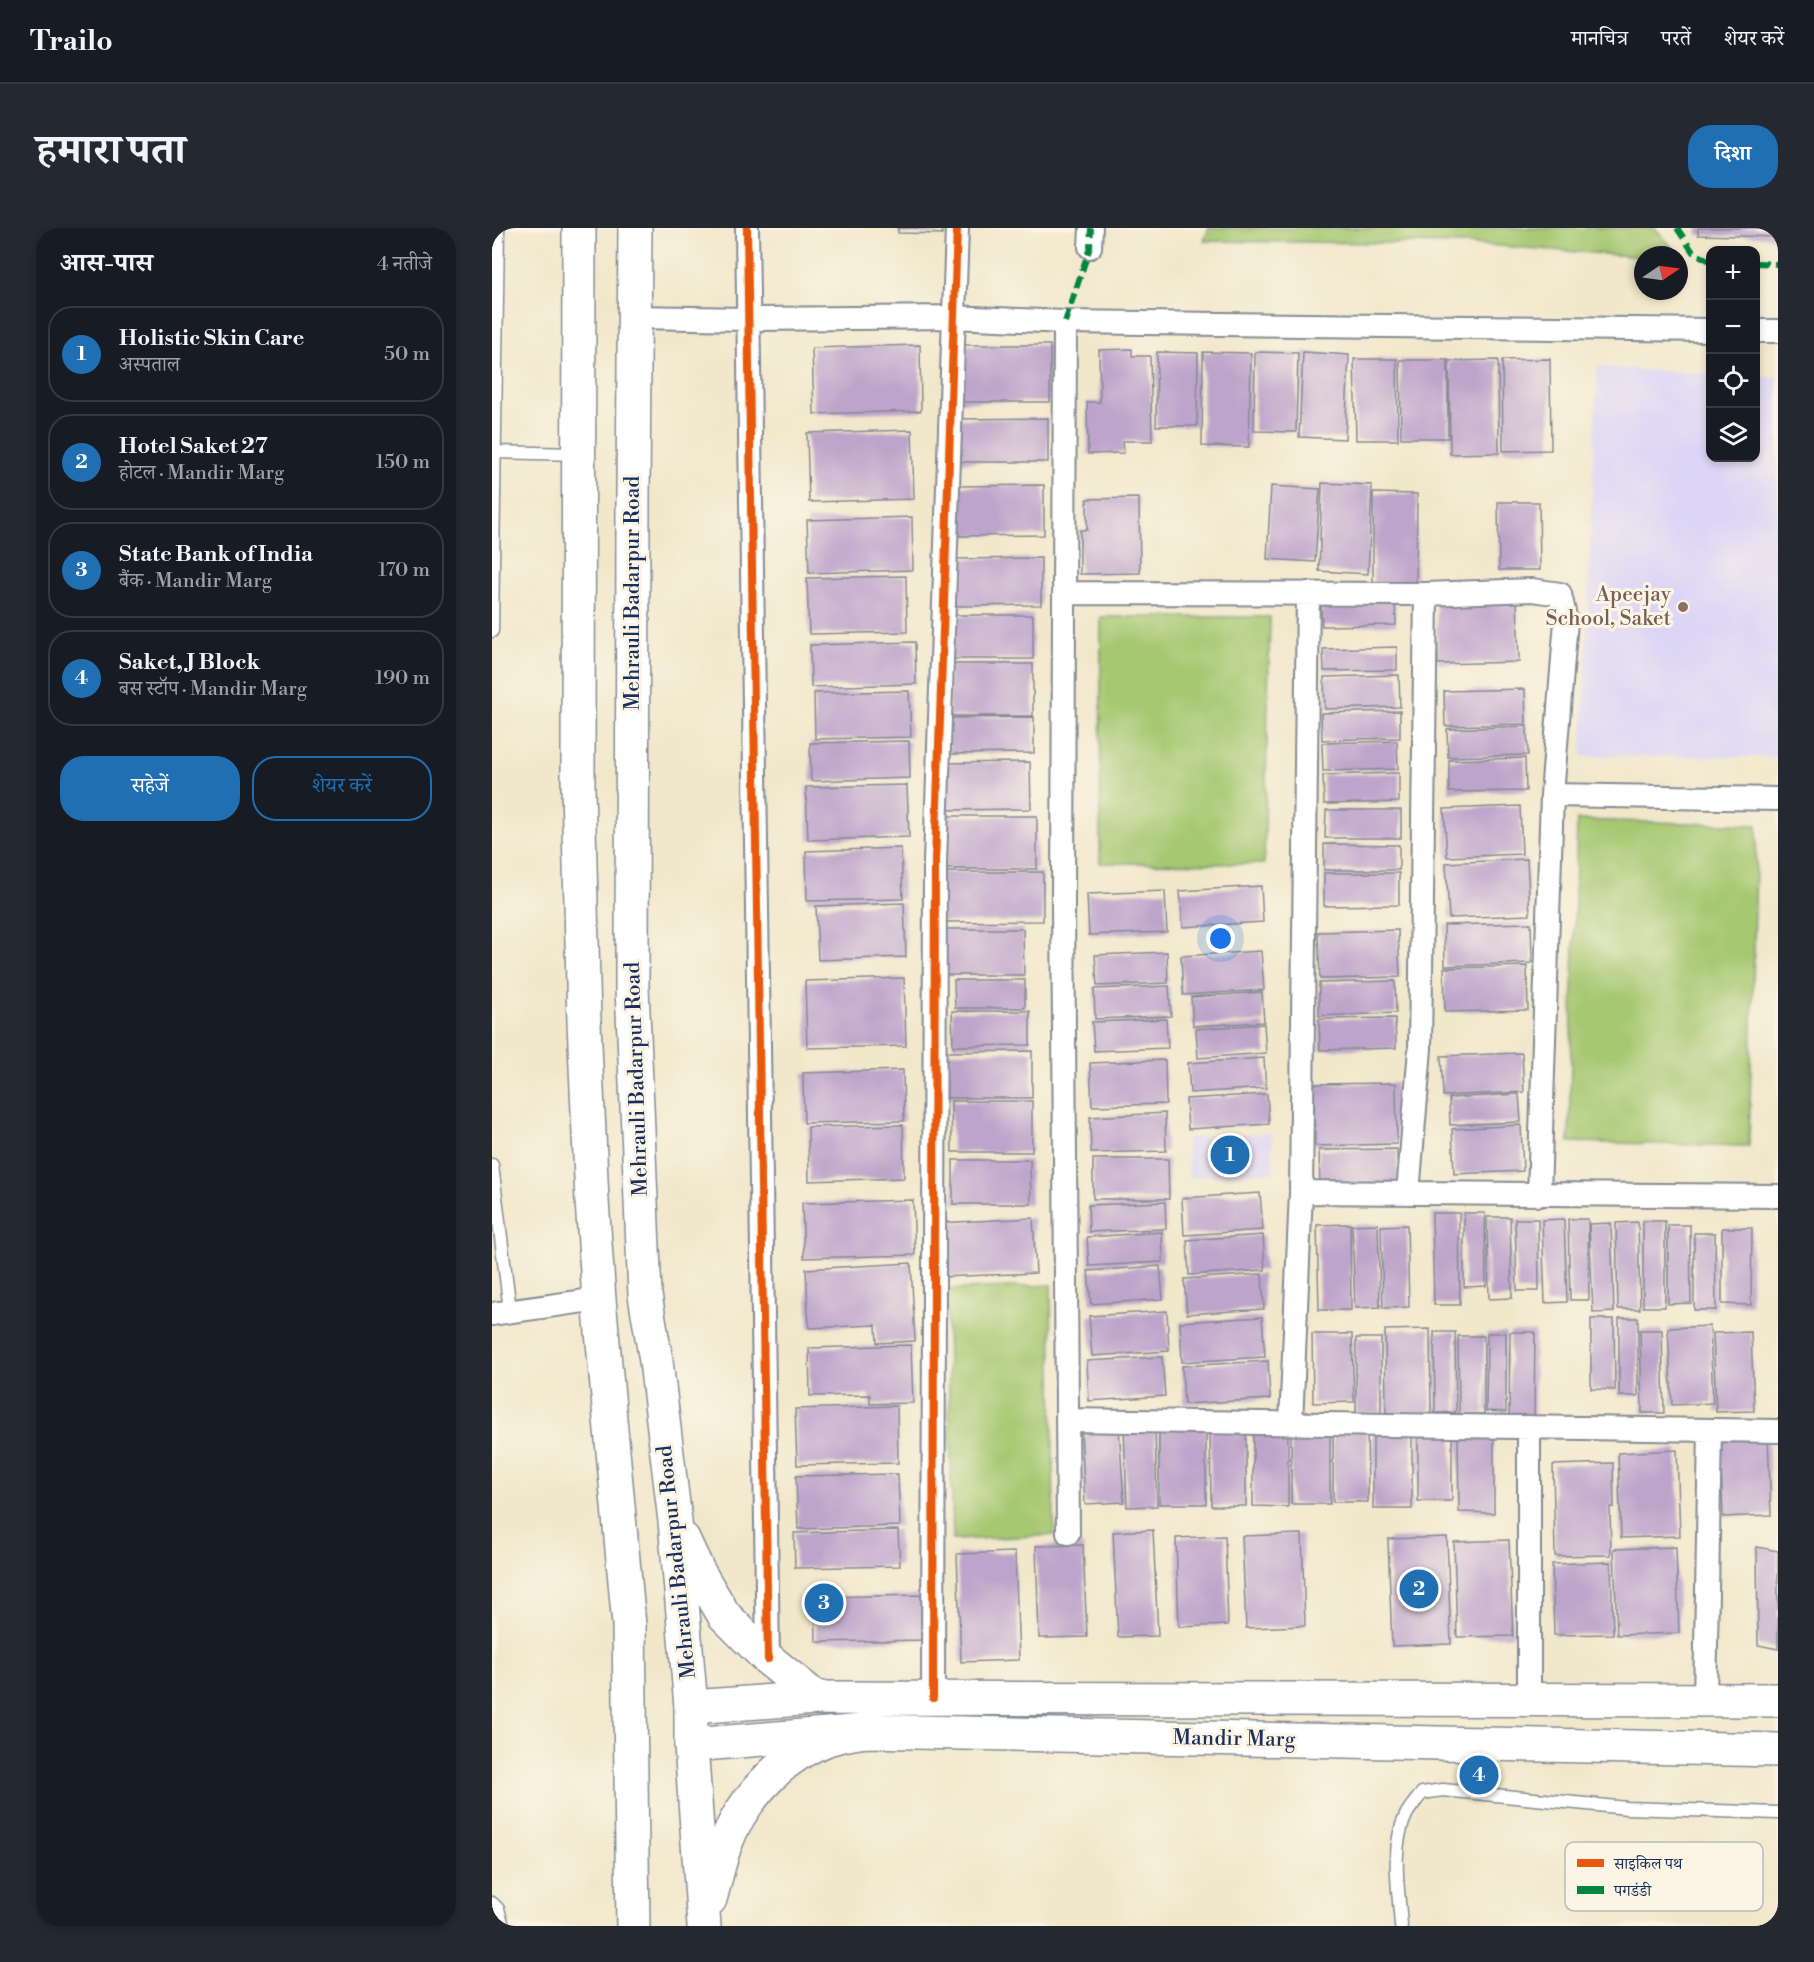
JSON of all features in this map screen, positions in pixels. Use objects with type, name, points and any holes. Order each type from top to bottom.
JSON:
[{"type":"main road","points":[[579,228],[578,787],[585,1034],[592,1201],[599,1299],[629,1625],[633,1926]]},
{"type":"main road","name":"Mehrauli Badarpur Road","points":[[635,228],[632,988],[645,1295],[656,1361],[675,1521],[691,1707],[691,1745],[704,1924]]},
{"type":"main road","points":[[675,1521],[698,1571],[724,1615],[768,1659],[816,1698]]},
{"type":"main road","name":"Mandir Marg","points":[[691,1707],[816,1698],[1778,1700]]},
{"type":"main road","points":[[704,1924],[725,1844],[754,1795],[780,1768],[810,1747],[827,1739],[864,1731]]},
{"type":"main road","name":"Mandir Marg","points":[[691,1745],[864,1731],[1778,1750]]},
{"type":"street","points":[[747,228],[768,1659]]},
{"type":"street","points":[[933,1698],[935,862],[957,228]]},
{"type":"street","points":[[634,317],[747,319],[954,317],[1065,322],[1706,330]]},
{"type":"street","points":[[1065,322],[1063,905],[1068,1533]]},
{"type":"street","points":[[1760,331],[1778,331]]},
{"type":"street","points":[[1064,593],[1426,594],[1532,590],[1560,594],[1566,621],[1552,795],[1539,1195]]},
{"type":"street","points":[[1291,1423],[1300,1192],[1308,593]]},
{"type":"street","points":[[1408,1193],[1420,1049],[1426,594]]},
{"type":"street","points":[[1552,795],[1778,799]]},
{"type":"street","points":[[1300,1192],[1778,1196]]},
{"type":"street","points":[[501,1312],[599,1299]]},
{"type":"street","points":[[1068,1420],[1778,1431]]},
{"type":"street","points":[[1529,1427],[1529,1700]]},
{"type":"street","points":[[1705,1700],[1710,1430]]},
{"type":"lane","points":[[492,632],[498,228]]},
{"type":"lane","points":[[495,452],[579,454]]},
{"type":"lane","points":[[492,1165],[501,1312]]},
{"type":"lane","points":[[1401,1926],[1397,1852],[1406,1814],[1422,1793],[1443,1790],[1627,1808],[1778,1813]]},
{"type":"lane","points":[[492,1903],[498,1909],[503,1926]]},
{"type":"shaded area","name":"Apeejay School, Saket","points":[[1597,367],[1706,374],[1706,462],[1760,462],[1760,376],[1778,378],[1778,757],[1582,756]]},
{"type":"shaded area","points":[[1271,1133],[1274,1172],[1189,1177],[1186,1138]]},
{"type":"green space","points":[[1209,228],[1655,228],[1671,246],[1634,246],[1634,256],[1475,244],[1204,241]]},
{"type":"green space","points":[[1101,617],[1270,617],[1264,864],[1100,863]]},
{"type":"green space","points":[[1577,820],[1757,825],[1749,1146],[1569,1142]]},
{"type":"green space","points":[[1051,1285],[1054,1535],[953,1540],[946,1290]]},
{"type":"building","points":[[898,228],[942,228],[942,234],[898,233]]},
{"type":"building","points":[[1698,228],[1778,228],[1778,237],[1698,235]]},
{"type":"building","points":[[920,345],[921,411],[814,414],[812,348]]},
{"type":"building","points":[[958,345],[1050,345],[1050,402],[958,402]]},
{"type":"building","points":[[1132,349],[1132,356],[1150,356],[1152,441],[1123,441],[1124,453],[1088,454],[1087,402],[1100,402],[1099,350]]},
{"type":"building","points":[[1157,352],[1198,353],[1197,426],[1156,426]]},
{"type":"building","points":[[1203,352],[1251,353],[1249,447],[1202,446]]},
{"type":"building","points":[[1255,352],[1298,353],[1296,432],[1254,431]]},
{"type":"building","points":[[1303,352],[1349,355],[1345,439],[1299,437]]},
{"type":"building","points":[[1354,359],[1397,359],[1398,440],[1356,440]]},
{"type":"building","points":[[1550,359],[1551,450],[1503,451],[1502,360]]},
{"type":"building","points":[[1400,360],[1448,360],[1448,438],[1401,438]]},
{"type":"building","points":[[1498,360],[1499,453],[1450,454],[1449,361]]},
{"type":"building","points":[[1048,418],[1048,462],[957,462],[957,419]]},
{"type":"building","points":[[912,430],[914,499],[809,502],[807,433]]},
{"type":"building","points":[[1322,483],[1372,485],[1368,574],[1319,571]]},
{"type":"building","points":[[1044,485],[1044,535],[953,536],[953,486]]},
{"type":"building","points":[[1271,486],[1320,489],[1315,562],[1267,559]]},
{"type":"building","points":[[1373,493],[1417,494],[1416,584],[1373,584]]},
{"type":"building","points":[[1139,498],[1140,573],[1080,574],[1080,530],[1087,530],[1087,499]]},
{"type":"building","points":[[1498,502],[1539,502],[1540,570],[1499,570]]},
{"type":"building","points":[[912,517],[913,570],[809,573],[807,520]]},
{"type":"building","points":[[1041,558],[1041,605],[954,606],[954,559]]},
{"type":"building","points":[[906,576],[907,632],[809,634],[807,578]]},
{"type":"building","points":[[1395,597],[1396,625],[1322,626],[1321,599]]},
{"type":"building","points":[[1517,599],[1519,662],[1438,664],[1436,602]]},
{"type":"building","points":[[946,615],[1033,615],[1033,659],[946,659]]},
{"type":"building","points":[[915,642],[916,684],[811,687],[810,645]]},
{"type":"building","points":[[1397,647],[1397,670],[1324,671],[1323,649]]},
{"type":"building","points":[[949,664],[1033,664],[1033,716],[949,716]]},
{"type":"building","points":[[1399,675],[1400,707],[1325,709],[1324,677]]},
{"type":"building","points":[[1525,689],[1526,724],[1445,726],[1444,691]]},
{"type":"building","points":[[909,691],[911,737],[815,739],[814,693]]},
{"type":"building","points":[[1400,711],[1400,738],[1322,740],[1321,713]]},
{"type":"building","points":[[1034,717],[1034,753],[949,754],[949,718]]},
{"type":"building","points":[[1527,726],[1528,755],[1448,757],[1447,729]]},
{"type":"building","points":[[909,741],[910,778],[811,781],[810,743]]},
{"type":"building","points":[[1397,741],[1398,769],[1323,771],[1322,743]]},
{"type":"building","points":[[1525,758],[1526,791],[1449,792],[1449,760]]},
{"type":"building","points":[[1030,762],[1031,809],[943,810],[943,763]]},
{"type":"building","points":[[1399,773],[1399,802],[1324,804],[1323,775]]},
{"type":"building","points":[[907,785],[909,837],[808,840],[806,787]]},
{"type":"building","points":[[1520,806],[1522,854],[1447,857],[1444,809]]},
{"type":"building","points":[[1326,810],[1401,810],[1401,838],[1325,838]]},
{"type":"building","points":[[943,816],[1037,816],[1037,869],[944,869]]},
{"type":"building","points":[[1324,844],[1399,845],[1399,870],[1324,870]]},
{"type":"building","points":[[901,848],[903,899],[807,901],[806,851]]},
{"type":"building","points":[[1527,859],[1530,915],[1449,918],[1446,863]]},
{"type":"building","points":[[940,872],[1043,872],[1043,921],[941,922]]},
{"type":"building","points":[[1324,873],[1399,873],[1399,905],[1324,906]]},
{"type":"building","points":[[1261,886],[1263,922],[1183,927],[1180,891]]},
{"type":"building","points":[[1165,891],[1167,932],[1089,935],[1087,894]]},
{"type":"building","points":[[904,903],[906,957],[818,960],[816,906]]},
{"type":"building","points":[[1531,923],[1532,963],[1445,966],[1444,925]]},
{"type":"building","points":[[942,929],[1023,929],[1024,975],[943,975]]},
{"type":"building","points":[[1398,930],[1400,977],[1320,979],[1318,932]]},
{"type":"building","points":[[1261,951],[1264,990],[1183,995],[1181,956]]},
{"type":"building","points":[[1167,952],[1168,983],[1097,986],[1095,955]]},
{"type":"building","points":[[1527,966],[1528,1010],[1445,1012],[1444,968]]},
{"type":"building","points":[[904,978],[906,1046],[807,1048],[805,981]]},
{"type":"building","points":[[954,980],[1025,980],[1025,1008],[955,1008]]},
{"type":"building","points":[[1395,981],[1396,1013],[1319,1016],[1319,983]]},
{"type":"building","points":[[1169,986],[1171,1016],[1095,1019],[1094,989]]},
{"type":"building","points":[[1262,992],[1264,1022],[1193,1026],[1191,997]]},
{"type":"building","points":[[952,1011],[1030,1011],[1030,1045],[953,1046]]},
{"type":"building","points":[[1395,1018],[1396,1048],[1320,1050],[1319,1019]]},
{"type":"building","points":[[1166,1019],[1168,1048],[1094,1051],[1092,1022]]},
{"type":"building","points":[[1264,1024],[1266,1053],[1198,1058],[1196,1029]]},
{"type":"building","points":[[1032,1051],[1032,1098],[947,1098],[946,1052]]},
{"type":"building","points":[[1522,1053],[1524,1092],[1443,1096],[1441,1056]]},
{"type":"building","points":[[1264,1058],[1266,1088],[1190,1093],[1188,1063]]},
{"type":"building","points":[[1165,1060],[1166,1104],[1092,1106],[1090,1063]]},
{"type":"building","points":[[903,1070],[904,1121],[804,1123],[803,1073]]},
{"type":"building","points":[[1396,1083],[1397,1144],[1315,1146],[1314,1084]]},
{"type":"building","points":[[1267,1094],[1269,1124],[1188,1129],[1186,1099]]},
{"type":"building","points":[[1519,1094],[1521,1122],[1450,1125],[1449,1098]]},
{"type":"building","points":[[951,1101],[1032,1101],[1032,1152],[952,1152]]},
{"type":"building","points":[[1165,1113],[1166,1151],[1091,1153],[1090,1117]]},
{"type":"building","points":[[903,1125],[904,1178],[809,1181],[808,1127]]},
{"type":"building","points":[[1521,1125],[1523,1171],[1454,1174],[1452,1129]]},
{"type":"building","points":[[1397,1149],[1398,1189],[1320,1191],[1319,1150]]},
{"type":"building","points":[[1093,1159],[1168,1159],[1169,1199],[1093,1199]]},
{"type":"building","points":[[953,1160],[1030,1160],[1031,1204],[953,1204]]},
{"type":"building","points":[[1260,1193],[1263,1230],[1184,1235],[1182,1198]]},
{"type":"building","points":[[913,1200],[915,1255],[804,1258],[802,1203]]},
{"type":"building","points":[[1165,1202],[1166,1229],[1089,1232],[1088,1205]]},
{"type":"building","points":[[1432,1213],[1459,1213],[1460,1305],[1434,1305]]},
{"type":"building","points":[[1464,1213],[1485,1213],[1486,1286],[1464,1287]]},
{"type":"building","points":[[1487,1217],[1510,1217],[1512,1298],[1489,1299]]},
{"type":"building","points":[[1033,1218],[1036,1273],[941,1277],[938,1223]]},
{"type":"building","points":[[1515,1219],[1538,1219],[1539,1291],[1517,1291]]},
{"type":"building","points":[[1564,1219],[1567,1302],[1545,1303],[1542,1220]]},
{"type":"building","points":[[1568,1219],[1588,1219],[1589,1300],[1570,1300]]},
{"type":"building","points":[[1643,1221],[1665,1221],[1665,1307],[1643,1307]]},
{"type":"building","points":[[1638,1222],[1640,1309],[1618,1309],[1616,1223]]},
{"type":"building","points":[[1611,1223],[1614,1312],[1593,1313],[1589,1224]]},
{"type":"building","points":[[1350,1224],[1351,1310],[1319,1310],[1317,1225]]},
{"type":"building","points":[[1378,1224],[1380,1307],[1355,1308],[1352,1225]]},
{"type":"building","points":[[1407,1225],[1409,1307],[1383,1308],[1381,1226]]},
{"type":"building","points":[[1668,1225],[1690,1225],[1691,1303],[1668,1304]]},
{"type":"building","points":[[1722,1228],[1752,1228],[1751,1305],[1722,1304]]},
{"type":"building","points":[[1162,1232],[1163,1262],[1089,1266],[1087,1237]]},
{"type":"building","points":[[1694,1233],[1715,1233],[1716,1310],[1694,1310]]},
{"type":"building","points":[[1263,1235],[1265,1270],[1189,1275],[1187,1240]]},
{"type":"building","points":[[911,1263],[915,1341],[877,1343],[876,1325],[809,1328],[806,1269]]},
{"type":"building","points":[[1160,1266],[1163,1299],[1091,1304],[1088,1271]]},
{"type":"building","points":[[1262,1274],[1264,1309],[1187,1314],[1184,1279]]},
{"type":"building","points":[[1167,1311],[1169,1351],[1092,1356],[1089,1316]]},
{"type":"building","points":[[1262,1317],[1265,1357],[1182,1362],[1180,1322]]},
{"type":"building","points":[[1619,1318],[1638,1318],[1638,1396],[1619,1396]]},
{"type":"building","points":[[1591,1319],[1614,1319],[1615,1390],[1591,1389]]},
{"type":"building","points":[[1710,1326],[1713,1403],[1672,1405],[1668,1328]]},
{"type":"building","points":[[1430,1329],[1431,1414],[1386,1414],[1385,1330]]},
{"type":"building","points":[[1640,1330],[1662,1330],[1664,1413],[1642,1413]]},
{"type":"building","points":[[1434,1332],[1455,1332],[1456,1412],[1435,1413]]},
{"type":"building","points":[[1510,1332],[1535,1332],[1534,1419],[1509,1418]]},
{"type":"building","points":[[1751,1332],[1754,1411],[1716,1412],[1713,1333]]},
{"type":"building","points":[[1487,1333],[1506,1333],[1506,1412],[1486,1411]]},
{"type":"building","points":[[1312,1334],[1352,1334],[1354,1402],[1313,1403]]},
{"type":"building","points":[[1458,1336],[1484,1336],[1484,1414],[1459,1414]]},
{"type":"building","points":[[1356,1338],[1381,1338],[1381,1413],[1356,1414]]},
{"type":"building","points":[[911,1345],[913,1403],[870,1404],[870,1395],[810,1396],[809,1348]]},
{"type":"building","points":[[1162,1357],[1165,1396],[1089,1401],[1087,1361]]},
{"type":"building","points":[[1268,1361],[1270,1399],[1184,1404],[1182,1366]]},
{"type":"building","points":[[897,1406],[898,1463],[797,1465],[795,1409]]},
{"type":"building","points":[[1210,1425],[1246,1425],[1246,1506],[1211,1506]]},
{"type":"building","points":[[1159,1426],[1206,1426],[1206,1504],[1159,1504]]},
{"type":"building","points":[[1253,1427],[1288,1427],[1288,1507],[1253,1506]]},
{"type":"building","points":[[1119,1428],[1124,1502],[1085,1504],[1081,1431]]},
{"type":"building","points":[[1155,1428],[1157,1506],[1127,1507],[1124,1429]]},
{"type":"building","points":[[1333,1428],[1367,1428],[1368,1502],[1333,1502]]},
{"type":"building","points":[[1291,1429],[1330,1429],[1330,1504],[1291,1504]]},
{"type":"building","points":[[1373,1429],[1412,1429],[1412,1509],[1373,1509]]},
{"type":"building","points":[[1418,1432],[1452,1432],[1452,1501],[1418,1501]]},
{"type":"building","points":[[1458,1434],[1494,1434],[1494,1513],[1459,1512]]},
{"type":"building","points":[[1768,1435],[1771,1515],[1723,1517],[1720,1437]]},
{"type":"building","points":[[1677,1450],[1680,1536],[1621,1538],[1618,1453]]},
{"type":"building","points":[[1613,1463],[1614,1507],[1610,1507],[1611,1555],[1555,1556],[1553,1465]]},
{"type":"building","points":[[898,1474],[900,1526],[798,1529],[796,1476]]},
{"type":"building","points":[[898,1530],[900,1566],[795,1568],[794,1533]]},
{"type":"building","points":[[1153,1530],[1158,1636],[1118,1637],[1113,1532]]},
{"type":"building","points":[[1302,1534],[1305,1626],[1246,1628],[1242,1536]]},
{"type":"building","points":[[1225,1536],[1228,1625],[1179,1627],[1176,1538]]},
{"type":"building","points":[[1447,1537],[1451,1644],[1392,1646],[1388,1539]]},
{"type":"building","points":[[1509,1540],[1513,1636],[1457,1637],[1454,1542]]},
{"type":"building","points":[[1083,1545],[1087,1637],[1039,1638],[1036,1546]]},
{"type":"building","points":[[1676,1547],[1679,1633],[1617,1635],[1614,1549]]},
{"type":"building","points":[[1757,1547],[1778,1551],[1778,1649],[1758,1645]]},
{"type":"building","points":[[1015,1552],[1019,1660],[961,1662],[957,1554]]},
{"type":"building","points":[[1611,1562],[1613,1634],[1554,1635],[1552,1564]]},
{"type":"building","points":[[926,1595],[926,1640],[816,1642],[815,1597]]},
{"type":"marked path","points":[[1065,322],[1090,247],[1091,228]]},
{"type":"marked path","points":[[1677,228],[1693,252],[1706,259]]},
{"type":"marked path","points":[[1760,263],[1778,264]]},
{"type":"cycle path","points":[[747,228],[768,1659]]},
{"type":"cycle path","points":[[933,1698],[935,862],[957,228]]},
{"type":"place","name":"Apeejay School, Saket","points":[[1683,607]]},
{"type":"place","name":"Holistic Skin Care","points":[[1230,1155]]},
{"type":"place","name":"Hotel Saket 27","points":[[1419,1589]]},
{"type":"place","name":"State Bank of India","points":[[824,1603]]},
{"type":"place","name":"Saket, J Block","points":[[1479,1775]]}]
